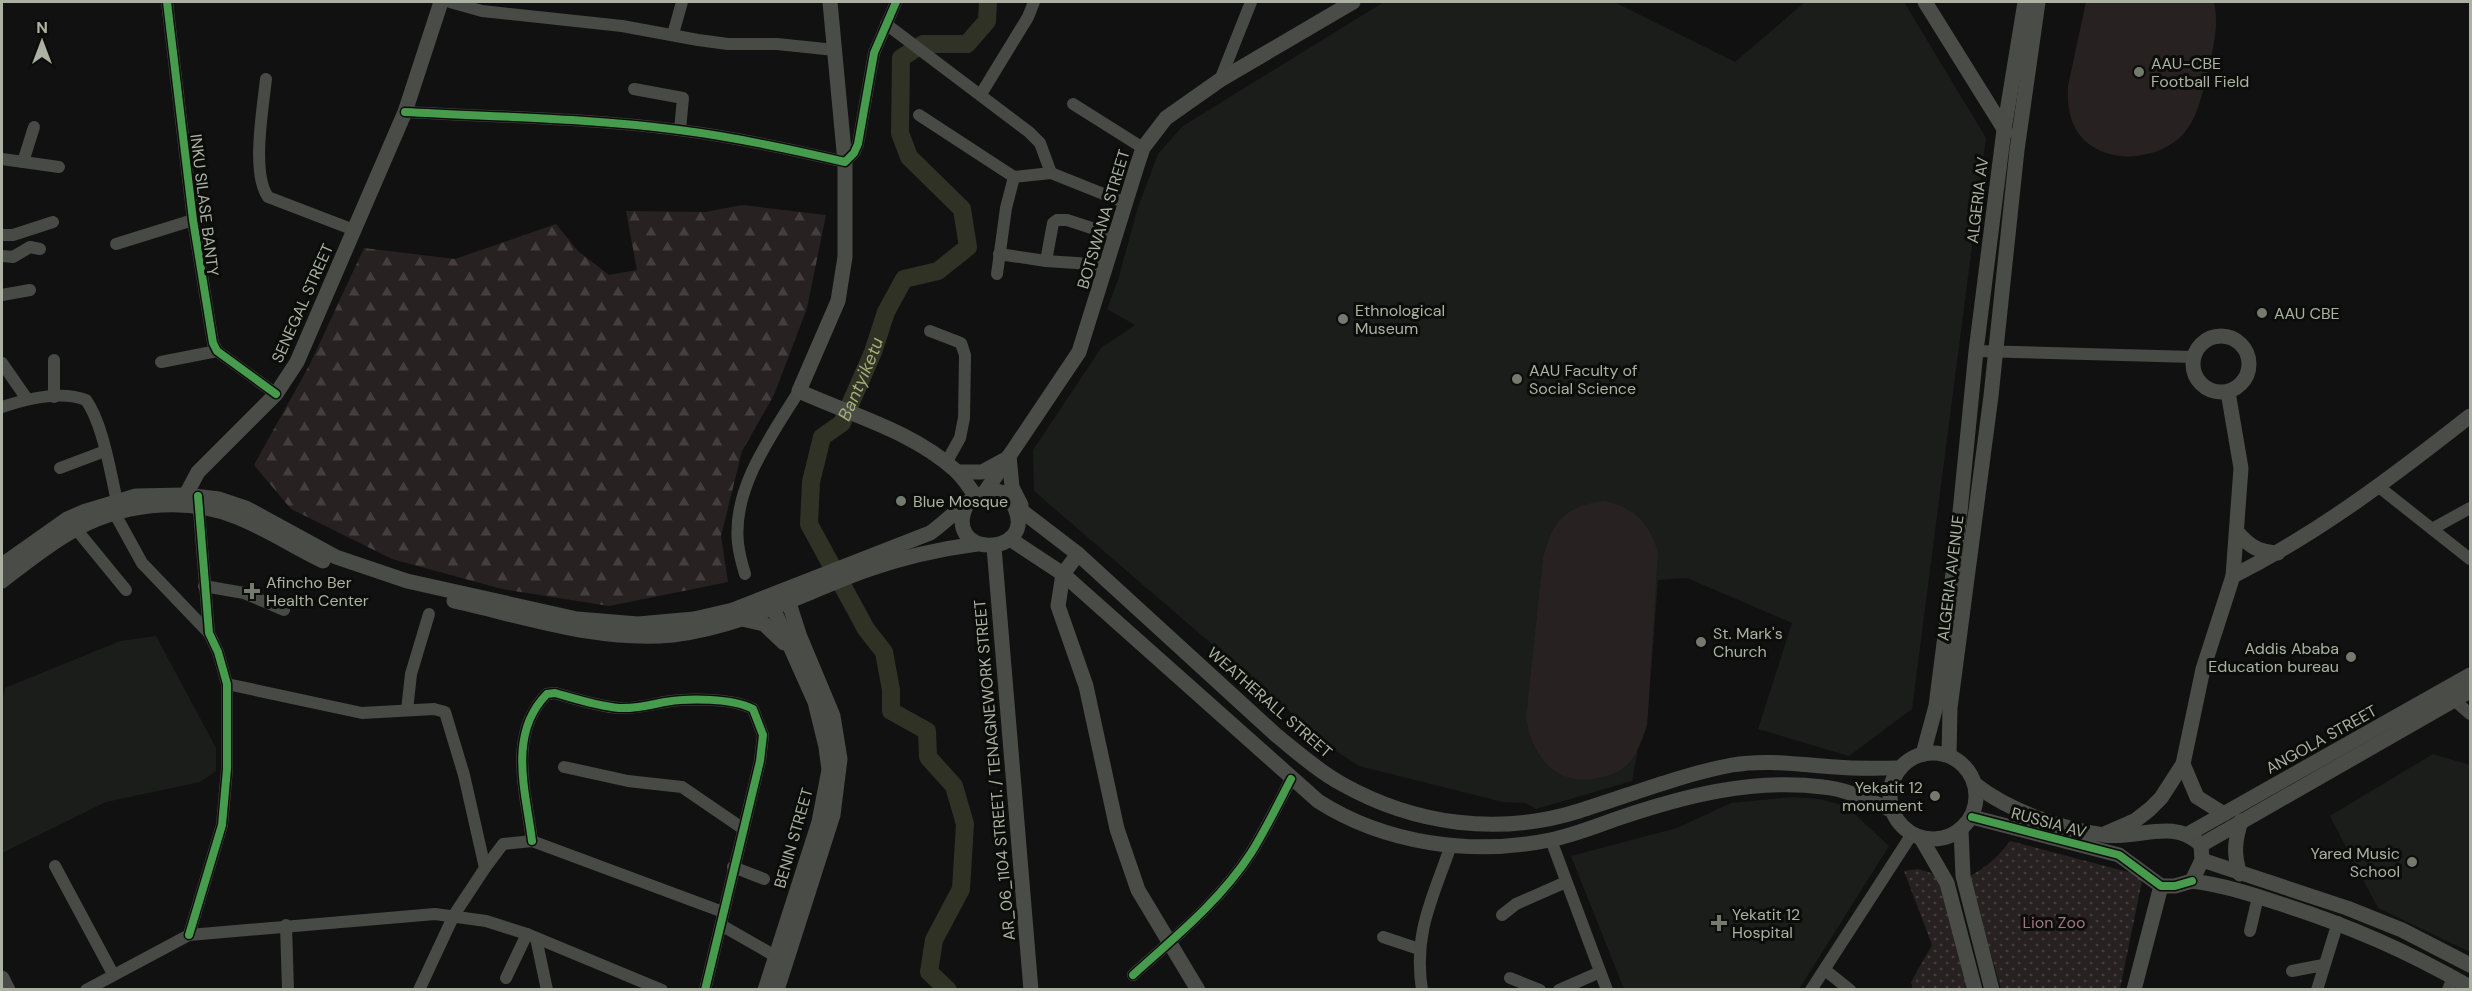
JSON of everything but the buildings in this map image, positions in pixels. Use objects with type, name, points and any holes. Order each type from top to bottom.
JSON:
[{"type":"main road","name":"SENEGAL STREET","points":[[190,501],[207,461],[297,362],[405,112],[441,2]]},
{"type":"main road","points":[[830,2],[845,162],[846,250],[838,301],[799,391],[893,431],[952,467],[976,496]]},
{"type":"main road","name":"BOTSWANA STREET","points":[[976,496],[1009,456],[1079,352],[1143,148],[1166,118],[1221,80],[1353,2]]},
{"type":"main road","points":[[1925,2],[2017,150]]},
{"type":"main road","name":"ALGERIA AV","points":[[1970,404],[2004,130],[2025,2]]},
{"type":"main road","name":"ALGERIA AV","points":[[1990,404],[2017,150],[2038,2]]},
{"type":"main road","points":[[2222,335],[2234,338],[2245,347],[2250,360],[2248,374],[2240,386],[2228,392],[2216,392],[2205,388],[2197,379],[2193,368],[2193,357],[2199,345],[2209,338],[2222,335]]},
{"type":"main road","points":[[2102,835],[2136,820],[2150,809],[2161,798],[2183,764],[2203,669],[2233,576],[2241,468],[2228,392]]},
{"type":"main road","name":"ALGERIA AVENUE","points":[[1923,754],[1933,723],[1970,404]]},
{"type":"main road","name":"ALGERIA AVENUE","points":[[1949,756],[1950,708],[1990,404]]},
{"type":"main road","points":[[2233,576],[2278,553],[2379,487],[2470,417]]},
{"type":"main road","points":[[864,564],[977,544],[994,547],[1010,539],[1018,522],[1019,509],[1012,487],[1009,456],[982,472],[952,467]]},
{"type":"main road","points":[[375,577],[606,623],[638,624],[694,619],[771,602],[812,587],[930,533],[945,524],[976,496],[1002,494],[1019,509]]},
{"type":"main road","points":[[976,496],[963,511],[964,530],[977,544]]},
{"type":"main road","points":[[2,565],[67,519],[116,507],[190,501],[246,508],[375,577],[553,626],[606,634],[672,635],[742,619],[771,602]]},
{"type":"main road","points":[[2,581],[76,529],[116,507]]},
{"type":"main road","name":"WEATHERALL STREET","points":[[1019,509],[1078,554],[1276,735],[1309,761],[1341,784],[1379,803],[1411,813],[1436,820],[1483,825],[1537,822],[1734,765],[1765,762],[1836,767],[1900,768]]},
{"type":"main road","points":[[2237,532],[2253,548],[2263,552],[2278,553]]},
{"type":"main road","points":[[1010,539],[1063,574],[1318,801],[1350,818],[1415,840],[1451,845],[1492,846],[1551,840],[1704,793],[1737,787],[1797,784],[1826,787],[1858,796],[1892,810]]},
{"type":"main road","name":"AR_06_1104 STREET. / TENAGNEWORK STREET","points":[[994,547],[1031,990]]},
{"type":"main road","points":[[1078,554],[1063,574],[1058,606],[1086,686],[1103,775],[1123,852],[1138,890],[1198,990]]},
{"type":"main road","points":[[800,637],[800,618],[812,587]]},
{"type":"main road","name":"BENIN STREET","points":[[765,990],[781,960],[833,815],[840,759],[833,716],[800,637],[787,596]]},
{"type":"main road","name":"BENIN STREET","points":[[771,602],[814,702],[829,770],[819,822],[781,960],[777,990]]},
{"type":"main road","points":[[742,619],[764,624],[776,633],[792,652]]},
{"type":"main road","points":[[1945,629],[1962,630]]},
{"type":"main road","name":"ANGOLA STREET","points":[[2188,834],[2470,675]]},
{"type":"main road","points":[[2192,881],[2201,852],[2241,821],[2470,691]]},
{"type":"main road","points":[[1917,836],[1949,837],[1961,830],[1972,817],[1977,801],[1976,785],[1965,767],[1949,756],[1923,754],[1910,759],[1900,768],[1893,780],[1889,795],[1892,810],[1899,824],[1917,836],[1947,883],[1975,990]]},
{"type":"main road","points":[[2183,764],[2197,796],[2224,814]]},
{"type":"main road","points":[[1734,765],[1737,787]]},
{"type":"main road","name":"RUSSIA AV","points":[[1976,785],[1997,801],[2015,810],[2102,835],[2123,837],[2171,830],[2188,834]]},
{"type":"main road","name":"RUSSIA AV","points":[[1972,817],[2119,855],[2162,886]]},
{"type":"main road","points":[[2240,873],[2235,855],[2235,841],[2241,821]]},
{"type":"main road","points":[[1961,830],[1963,876],[1992,990]]},
{"type":"main road","points":[[2188,834],[2201,852],[2240,873],[2347,908],[2402,930],[2470,965]]},
{"type":"main road","points":[[2134,990],[2162,886],[2175,886],[2192,881],[2221,885],[2338,922],[2395,946],[2450,983],[2470,987]]},
{"type":"main road","points":[[2395,946],[2402,930]]},
{"type":"main road","points":[[2,978],[8,990]]},
{"type":"street","name":"INKU SILASE BANTY","points":[[167,2],[193,220],[206,310],[217,351]]},
{"type":"street","points":[[450,2],[482,10],[622,26],[728,44],[768,43],[835,50]]},
{"type":"street","points":[[673,34],[682,2]]},
{"type":"street","points":[[405,112],[620,123],[767,144],[845,162],[854,153],[862,131],[874,53],[896,2]]},
{"type":"street","points":[[981,94],[1028,17],[1034,2]]},
{"type":"street","points":[[1221,80],[1251,2]]},
{"type":"street","points":[[886,24],[928,58],[981,94],[1040,143],[1051,173]]},
{"type":"street","points":[[266,79],[261,134],[263,189],[268,197],[354,230]]},
{"type":"street","points":[[634,89],[683,98],[680,130]]},
{"type":"street","points":[[1073,104],[1143,148]]},
{"type":"street","points":[[919,115],[1014,177],[1051,173],[1126,203]]},
{"type":"street","points":[[23,162],[34,127]]},
{"type":"street","points":[[2,159],[59,167]]},
{"type":"street","points":[[997,274],[1014,177]]},
{"type":"street","points":[[116,244],[193,220]]},
{"type":"street","points":[[1046,261],[1053,223],[1057,220],[1067,220],[1116,236]]},
{"type":"street","points":[[2,235],[13,235],[53,222]]},
{"type":"street","points":[[2,256],[13,257],[30,247],[40,249]]},
{"type":"street","points":[[999,254],[1046,261],[1107,265]]},
{"type":"street","points":[[2,295],[30,290]]},
{"type":"street","points":[[930,331],[961,343],[965,355],[962,428],[952,467]]},
{"type":"street","points":[[161,362],[217,351],[270,390]]},
{"type":"street","points":[[1976,351],[2193,357]]},
{"type":"street","points":[[54,360],[54,397]]},
{"type":"street","points":[[2,363],[27,399]]},
{"type":"street","points":[[745,574],[738,544],[740,510],[751,475],[770,438],[799,391]]},
{"type":"street","points":[[2,407],[27,399],[54,397],[86,400],[105,451],[116,507],[142,563],[209,633],[218,652],[227,684],[227,769],[222,825],[189,934]]},
{"type":"street","points":[[60,468],[105,451]]},
{"type":"street","points":[[2379,487],[2470,559]]},
{"type":"street","points":[[190,501],[209,633]]},
{"type":"street","points":[[2432,529],[2470,508]]},
{"type":"street","points":[[76,529],[126,590]]},
{"type":"street","points":[[204,586],[244,593],[284,610]]},
{"type":"street","points":[[407,710],[411,674],[429,614]]},
{"type":"street","points":[[227,684],[352,711],[434,709],[445,712],[464,775],[485,868]]},
{"type":"street","points":[[532,841],[521,772],[521,749],[542,699],[547,694],[555,693],[620,708],[647,707],[667,702],[713,701],[741,702],[753,709],[763,735],[760,761],[742,828],[705,990]]},
{"type":"street","points":[[2454,700],[2470,714]]},
{"type":"street","points":[[564,767],[628,781],[682,787],[742,828]]},
{"type":"street","points":[[1133,975],[1199,916],[1244,862],[1291,779]]},
{"type":"street","points":[[1811,990],[1917,836]]},
{"type":"street","points":[[1551,840],[1607,990]]},
{"type":"street","points":[[419,990],[454,915],[503,844],[532,841],[722,918],[781,960]]},
{"type":"street","points":[[1422,990],[1419,950],[1424,919],[1451,845]]},
{"type":"street","points":[[55,866],[113,974]]},
{"type":"street","points":[[733,867],[764,879]]},
{"type":"street","points":[[1502,915],[1516,904],[1566,882]]},
{"type":"street","points":[[2250,931],[2258,897]]},
{"type":"street","points":[[86,990],[189,934],[405,915],[454,915],[531,936],[662,990]]},
{"type":"street","points":[[2317,990],[2338,922]]},
{"type":"street","points":[[286,925],[288,990]]},
{"type":"street","points":[[506,978],[531,936]]},
{"type":"street","points":[[531,936],[547,990]]},
{"type":"street","points":[[1383,936],[1419,950]]},
{"type":"street","points":[[2292,971],[2323,965]]},
{"type":"street","points":[[1825,970],[1850,990]]},
{"type":"street","points":[[1559,990],[1600,972]]},
{"type":"street","points":[[1510,978],[1540,990]]},
{"type":"shaded area","name":"AAU Faculty of Social Science","points":[[1384,2],[1614,2],[1735,62],[1805,2],[1904,2],[1986,138],[1912,709],[1849,756],[1758,729],[1792,623],[1687,578],[1658,580],[1647,725],[1638,749],[1632,781],[1536,809],[1525,803],[1503,802],[1359,766],[1336,751],[1034,491],[1033,450],[1101,348],[1135,325],[1107,309],[1118,280],[1138,207],[1158,154],[1183,126]]},
{"type":"shaded area","points":[[156,636],[216,748],[216,771],[200,782],[106,802],[2,853],[2,704],[5,688],[120,641]]},
{"type":"shaded area","name":"Yared Music School","points":[[2433,754],[2470,765],[2470,952],[2378,908],[2330,816]]},
{"type":"shaded area","name":"Yekatit 12 Hospital","points":[[1792,797],[1819,799],[1846,806],[1889,846],[1799,989],[1624,989],[1571,856],[1677,828],[1731,803]]},
{"type":"green space","name":"AAU-CBE Football Field","points":[[2086,2],[2214,2],[2215,36],[2198,107],[2185,132],[2167,147],[2141,155],[2113,155],[2088,144],[2076,129],[2069,111],[2068,86]]},
{"type":"green space","points":[[742,205],[826,215],[807,308],[774,395],[742,451],[721,536],[728,582],[609,606],[502,589],[392,559],[291,509],[254,465],[310,364],[364,248],[455,259],[556,224],[578,251],[609,275],[637,270],[626,211],[705,212]]},
{"type":"green space","points":[[1605,501],[1625,508],[1639,518],[1650,533],[1658,552],[1647,725],[1635,755],[1622,769],[1604,777],[1578,779],[1555,771],[1546,764],[1533,743],[1526,718],[1543,559],[1551,534],[1556,525],[1571,511],[1580,506]]},
{"type":"green space","name":"Lion Zoo","points":[[2010,841],[2143,876],[2120,989],[2001,989],[1968,877],[1992,861]]},
{"type":"green space","points":[[1918,869],[1937,875],[1969,989],[1913,989],[1911,982],[1932,945],[1904,871]]},
{"type":"waterway","name":"Bantyiketu","points":[[948,990],[929,972],[934,940],[961,889],[965,824],[954,786],[928,757],[927,731],[891,711],[891,690],[884,652],[866,629],[809,524],[811,482],[822,437],[842,423],[873,352],[886,312],[904,279],[938,271],[968,247],[962,209],[909,157],[900,133],[901,58],[923,44],[967,44],[987,21],[988,2]]},
{"type":"cycle path","points":[[167,2],[193,220],[213,343],[217,351],[276,394]]},
{"type":"cycle path","points":[[405,112],[576,120],[645,126],[742,140],[845,162],[854,153],[858,144],[874,53],[896,2]]},
{"type":"cycle path","points":[[189,935],[222,825],[227,769],[227,684],[218,652],[209,633],[198,496]]},
{"type":"cycle path","points":[[532,841],[522,764],[523,745],[527,727],[535,710],[547,694],[555,693],[619,708],[698,700],[722,701],[753,709],[763,735],[760,761],[705,990]]},
{"type":"cycle path","points":[[1133,975],[1196,918],[1239,870],[1262,835],[1291,779]]},
{"type":"cycle path","points":[[1972,817],[2119,855],[2161,886],[2175,886],[2192,881]]},
{"type":"place","name":"AAU-CBE Football Field","points":[[2139,72]]},
{"type":"place","name":"AAU CBE","points":[[2262,313]]},
{"type":"place","name":"Ethnological Museum","points":[[1343,319]]},
{"type":"place","name":"AAU Faculty of Social Science","points":[[1517,379]]},
{"type":"place","name":"Blue Mosque","points":[[901,501]]},
{"type":"place","name":"Afincho Ber Health Center","points":[[252,591]]},
{"type":"place","name":"St. Mark's Church","points":[[1701,642]]},
{"type":"place","name":"Addis Ababa Education bureau","points":[[2351,657]]},
{"type":"place","name":"Yekatit 12 monument","points":[[1935,796]]},
{"type":"place","name":"Yared Music School","points":[[2412,862]]},
{"type":"place","name":"Yekatit 12 Hospital","points":[[1719,923]]}]
